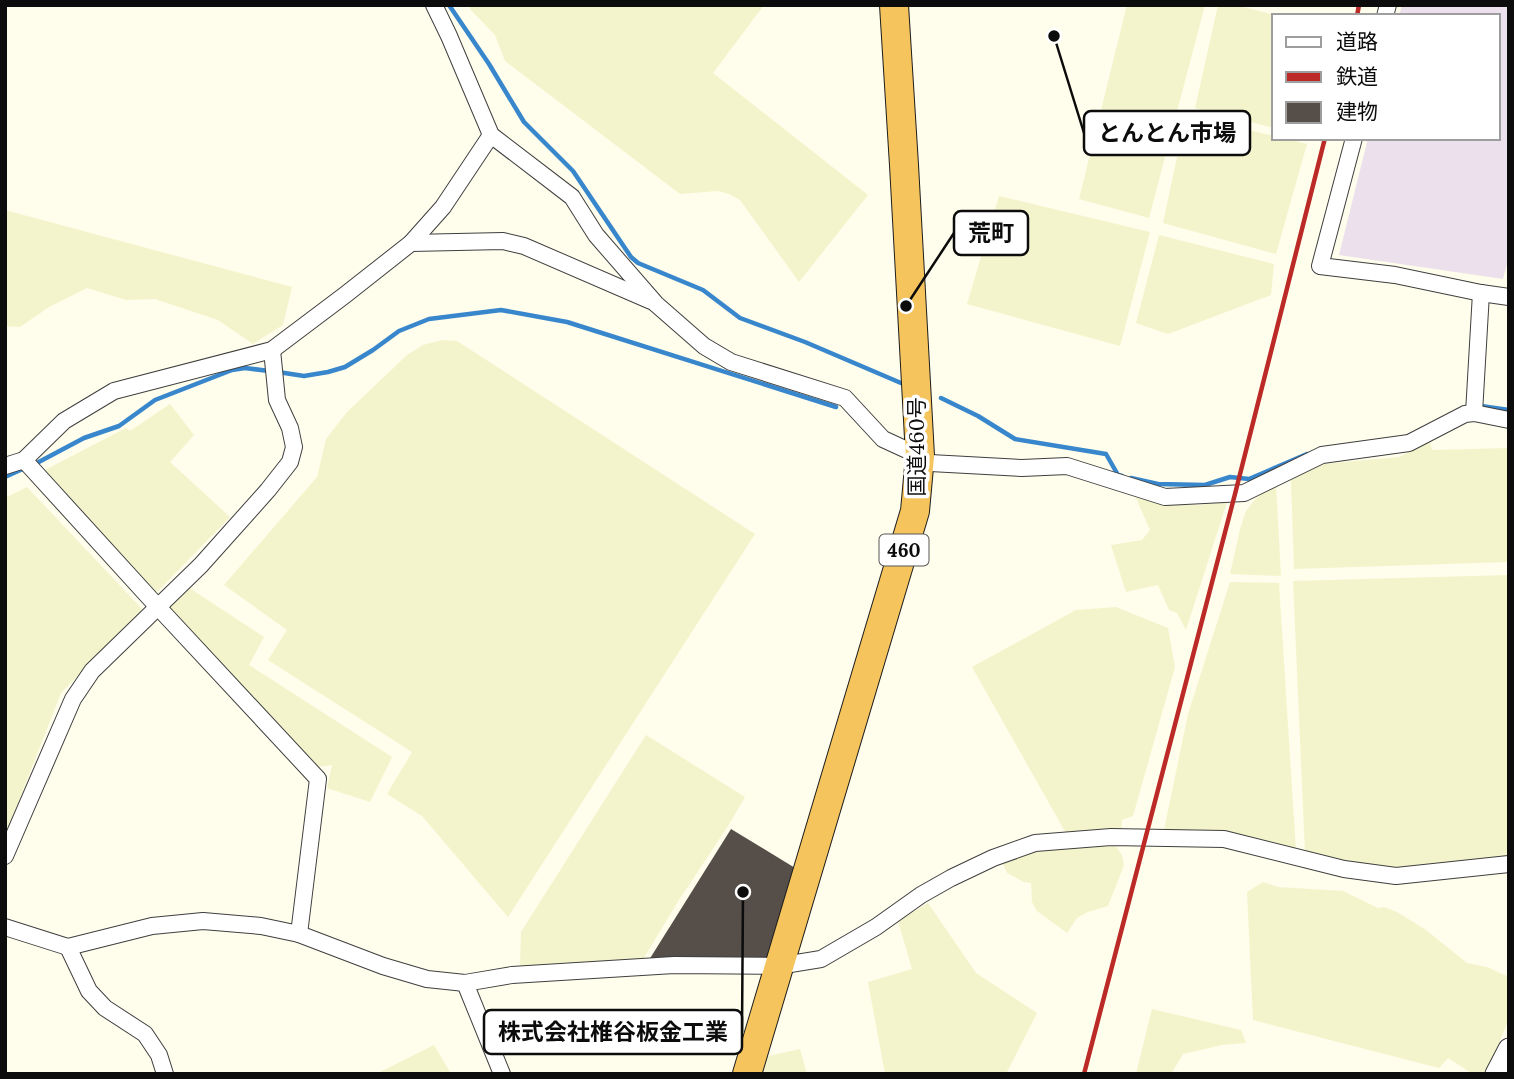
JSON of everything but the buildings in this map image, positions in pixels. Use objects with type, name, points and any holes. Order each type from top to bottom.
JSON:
[{"type":"highway","name":"国道460号","points":[[747,1074],[915,511],[920,456],[894,5]]},
{"type":"street","points":[[434,5],[491,135],[572,197],[596,235],[656,304],[704,346],[731,362],[845,398],[883,439],[930,463],[1022,468],[1067,466],[1165,497],[1244,493],[1322,455],[1409,443],[1465,414],[1474,413],[1509,420]]},
{"type":"street","points":[[5,466],[24,460],[64,421],[114,391],[272,350],[411,243],[443,207],[491,135]]},
{"type":"street","points":[[1352,140],[1321,266],[1395,275],[1509,297]]},
{"type":"street","points":[[411,243],[503,241],[524,246],[656,304]]},
{"type":"street","points":[[1474,413],[1481,293]]},
{"type":"street","points":[[5,856],[73,699],[92,671],[201,565],[290,462],[294,447],[290,428],[277,400],[272,350]]},
{"type":"street","points":[[24,460],[318,779],[299,934]]},
{"type":"street","points":[[5,927],[68,947],[152,926],[203,921],[261,926],[299,934],[383,966],[427,979],[465,983],[512,975],[674,965],[778,966],[821,959],[951,878],[993,858],[1035,843],[1111,837],[1224,839],[1344,869],[1396,876],[1509,864]]},
{"type":"street","points":[[68,947],[89,991],[105,1008],[145,1034],[159,1055],[165,1074]]},
{"type":"street","points":[[465,983],[502,1074]]},
{"type":"street","points":[[1496,1074],[1509,1049]]},
{"type":"shaded area","points":[[1402,5],[1509,5],[1509,256],[1503,279],[1339,255],[1368,140],[1500,140],[1500,14],[1400,14]]},
{"type":"green space","points":[[469,5],[764,5],[713,73],[868,195],[799,282],[740,200],[718,191],[680,194],[505,61],[495,35]]},
{"type":"green space","points":[[1127,5],[1205,5],[1149,218],[1079,199]]},
{"type":"green space","points":[[1218,5],[1236,5],[1272,14],[1272,127],[1195,108]]},
{"type":"green space","points":[[1186,115],[1272,136],[1272,140],[1291,140],[1307,144],[1276,254],[1163,223]]},
{"type":"green space","points":[[999,196],[1150,232],[1120,346],[967,304]]},
{"type":"green space","points":[[5,210],[292,287],[283,325],[253,344],[218,320],[155,299],[126,300],[87,288],[49,307],[20,327],[5,326]]},
{"type":"green space","points":[[1159,235],[1274,264],[1271,295],[1168,334],[1136,323]]},
{"type":"green space","points":[[442,340],[457,341],[755,534],[508,917],[422,816],[387,794],[412,752],[268,660],[287,630],[224,585],[317,477],[326,439],[347,412],[407,355],[423,345]]},
{"type":"green space","points":[[170,404],[194,435],[170,462],[230,517],[156,593],[41,472],[126,428],[130,431]]},
{"type":"green space","points":[[1430,441],[1432,450],[1509,448],[1509,562],[1294,569],[1291,480],[1322,464],[1399,457]]},
{"type":"green space","points":[[1276,486],[1281,576],[1230,574],[1246,511],[1255,499]]},
{"type":"green space","points":[[27,487],[142,609],[61,693],[5,836],[5,498]]},
{"type":"green space","points":[[1136,498],[1171,505],[1227,502],[1186,630],[1177,613],[1169,610],[1158,585],[1126,592],[1111,545],[1142,540],[1150,530]]},
{"type":"green space","points":[[1509,575],[1509,856],[1421,868],[1361,866],[1334,857],[1305,853],[1293,581]]},
{"type":"green space","points":[[1230,582],[1279,583],[1296,852],[1164,830],[1188,714]]},
{"type":"green space","points":[[188,587],[264,637],[249,665],[392,757],[370,802],[327,788],[332,765],[317,767],[168,607]]},
{"type":"green space","points":[[1116,607],[1168,628],[1175,667],[1133,816],[1122,820],[1121,833],[1067,835],[972,667],[1076,610]]},
{"type":"green space","points":[[646,735],[745,797],[642,961],[520,966],[521,932]]},
{"type":"green space","points":[[1114,844],[1122,855],[1124,865],[1108,906],[1077,918],[1067,933],[1037,911],[1032,902],[1031,883],[1007,873],[1002,862],[1042,848]]},
{"type":"green space","points":[[1263,882],[1278,887],[1343,891],[1378,908],[1384,907],[1397,912],[1426,930],[1467,963],[1487,967],[1509,977],[1509,1019],[1486,1074],[1473,1074],[1448,1058],[1439,1068],[1253,1020],[1247,892]]},
{"type":"green space","points":[[928,903],[976,973],[1037,1013],[1006,1074],[885,1074],[868,982],[912,969],[898,921]]},
{"type":"green space","points":[[1152,1009],[1241,1030],[1246,1043],[1222,1045],[1183,1054],[1171,1074],[1136,1074]]},
{"type":"green space","points":[[434,1045],[451,1074],[376,1074]]},
{"type":"green space","points":[[800,1049],[807,1074],[760,1074],[764,1057]]},
{"type":"waterway","points":[[449,5],[524,122],[573,171],[631,257],[638,263],[703,290],[740,318],[901,383]]},
{"type":"waterway","points":[[278,372],[304,376],[328,372],[345,367],[399,331],[429,319],[501,310],[567,322],[836,407]]},
{"type":"waterway","points":[[35,464],[84,438],[119,426],[155,400],[232,370],[245,368],[269,371]]},
{"type":"waterway","points":[[941,398],[978,416],[1015,439],[1106,454],[1118,475],[1122,476]]},
{"type":"waterway","points":[[1481,406],[1509,410]]},
{"type":"waterway","points":[[1131,478],[1158,484],[1205,485],[1230,477],[1249,479],[1307,454]]},
{"type":"waterway","points":[[5,477],[27,467]]},
{"type":"railway","points":[[1357,14],[1359,5]]},
{"type":"railway","points":[[1084,1074],[1324,140]]},
{"type":"place","name":"とんとん市場","points":[[1054,36]]},
{"type":"place","name":"荒町","points":[[906,306]]},
{"type":"place","name":"株式会社椎谷板金工業","points":[[743,892]]}]
